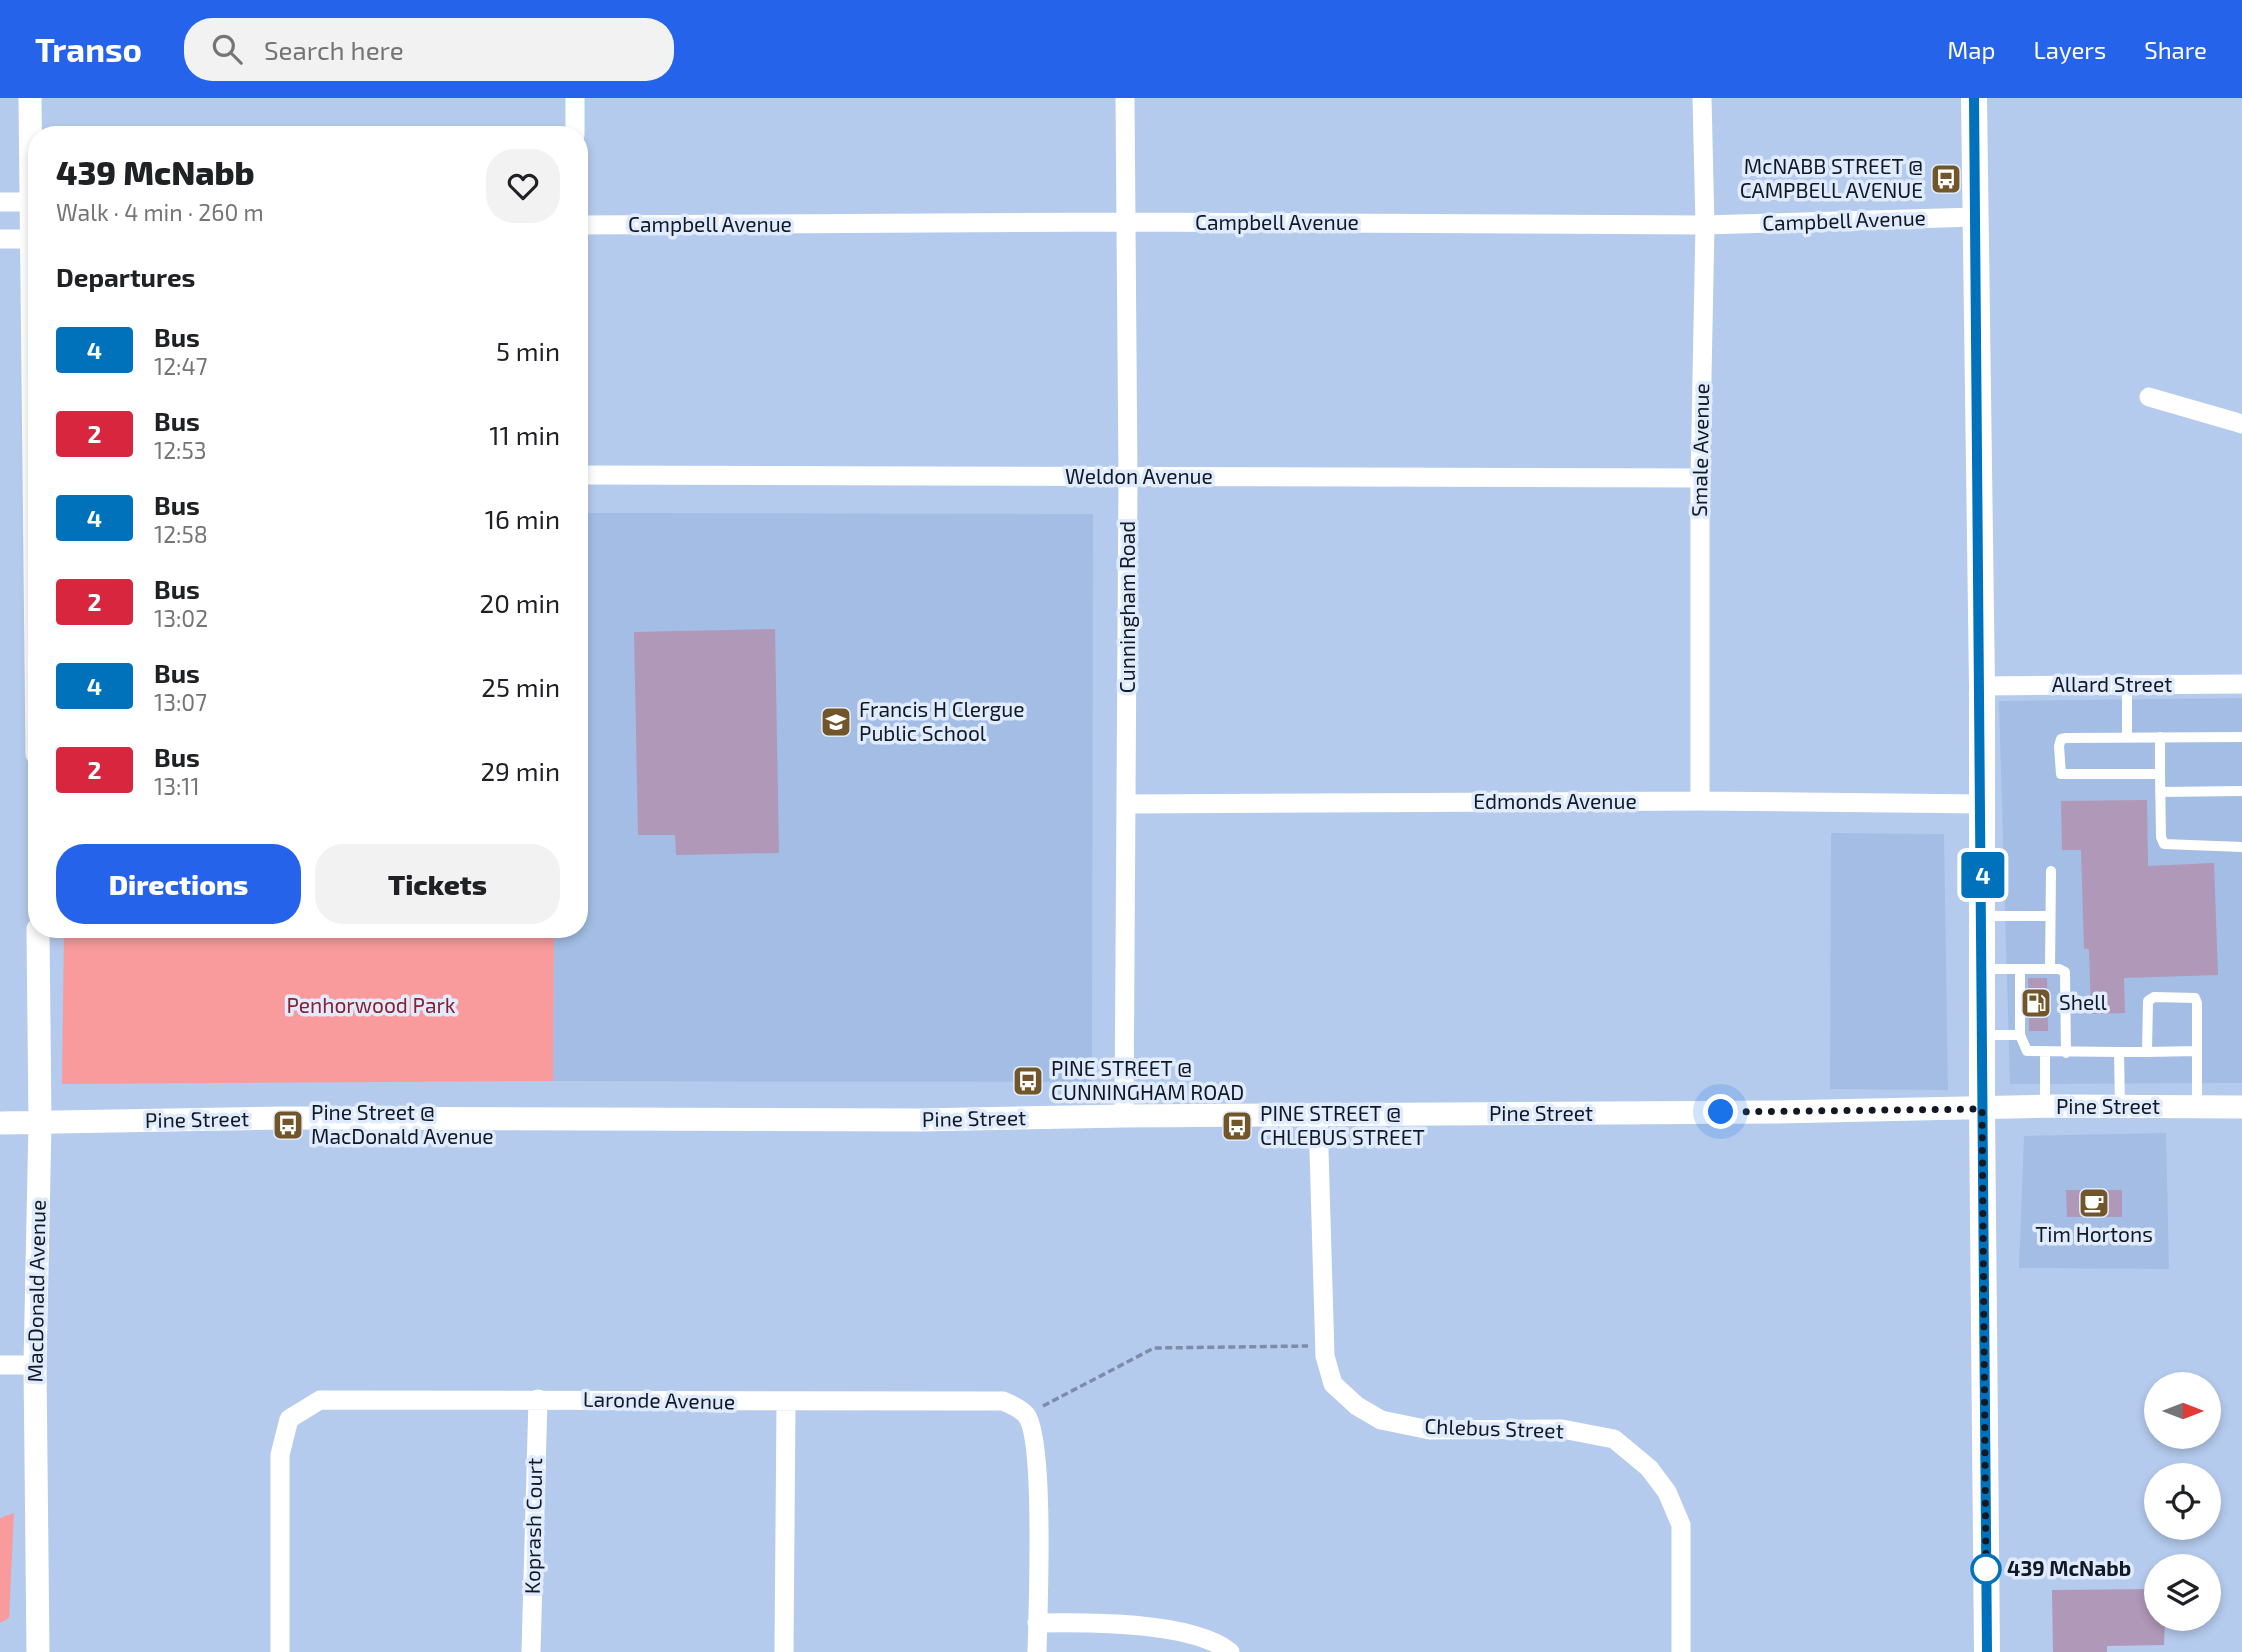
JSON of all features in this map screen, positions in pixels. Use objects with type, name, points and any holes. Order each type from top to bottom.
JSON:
[{"type":"main road","points":[[1974,98],[1983,804],[1982,1109],[1987,1652]]},
{"type":"street","points":[[30,98],[30,126]]},
{"type":"street","points":[[575,98],[575,126]]},
{"type":"street","name":"Cunningham Road","points":[[1124,1116],[1128,477],[1125,98]]},
{"type":"street","name":"Smale Avenue","points":[[1700,801],[1700,478],[1705,225],[1702,98]]},
{"type":"street","points":[[0,202],[28,217]]},
{"type":"street","name":"Campbell Avenue","points":[[588,225],[1126,222],[1705,225],[1976,216]]},
{"type":"street","points":[[0,239],[28,222]]},
{"type":"street","points":[[2149,397],[2242,424]]},
{"type":"street","name":"Weldon Avenue","points":[[588,475],[1700,478]]},
{"type":"street","name":"Allard Street","points":[[1982,686],[2242,684]]},
{"type":"street","name":"Edmonds Avenue","points":[[1127,804],[1700,801],[1983,804]]},
{"type":"street","name":"MacDonald Avenue","points":[[38,938],[40,1123],[35,1366],[38,1652]]},
{"type":"street","name":"Pine Street","points":[[0,1124],[285,1118],[920,1120],[1982,1109],[2045,1106],[2242,1107]]},
{"type":"street","name":"Chlebus Street","points":[[1318,1116],[1324,1346],[1333,1384],[1357,1406],[1381,1420],[1430,1430],[1562,1429],[1614,1439],[1649,1468],[1667,1492],[1681,1525],[1681,1652]]},
{"type":"street","points":[[0,1365],[35,1366]]},
{"type":"street","name":"Koprash Court","points":[[531,1652],[538,1399]]},
{"type":"street","name":"Laronde Avenue","points":[[280,1652],[280,1455],[289,1419],[320,1400],[1003,1401],[1026,1415]]},
{"type":"street","points":[[783,1652],[786,1402]]},
{"type":"street","points":[[1026,1415],[1037,1453],[1037,1652]]},
{"type":"street","points":[[1037,1623],[1095,1622],[1184,1633],[1205,1637],[1230,1652]]},
{"type":"lane","points":[[2127,684],[2127,738]]},
{"type":"lane","points":[[2160,737],[2161,837],[2164,844],[2242,847]]},
{"type":"lane","points":[[2160,774],[2061,774],[2061,739],[2242,737]]},
{"type":"lane","points":[[2160,792],[2242,791]]},
{"type":"lane","points":[[2050,969],[2051,871]]},
{"type":"lane","points":[[1983,916],[2050,916]]},
{"type":"lane","points":[[1982,969],[2059,969],[2065,972],[2066,1053]]},
{"type":"lane","points":[[2020,969],[2020,1035],[2027,1051],[2197,1051]]},
{"type":"lane","points":[[2147,1052],[2148,1001],[2154,998],[2195,998],[2197,1107]]},
{"type":"lane","points":[[1982,1035],[2020,1035]]},
{"type":"lane","points":[[2119,1052],[2120,1106]]},
{"type":"lane","points":[[2045,1053],[2045,1106]]},
{"type":"path","points":[[1026,1415],[1154,1348],[1324,1346]]},
{"type":"shaded area","name":"Francis H Clergue Public School","points":[[588,513],[1093,514],[1092,1082],[553,1081],[554,938],[588,938]]},
{"type":"shaded area","points":[[2242,698],[2242,1083],[2010,1084],[1999,701]]},
{"type":"shaded area","points":[[1831,833],[1944,834],[1948,1090],[1830,1089]]},
{"type":"shaded area","points":[[2166,1133],[2169,1269],[2019,1268],[2024,1136]]},
{"type":"green space","name":"Penhorwood Park","points":[[64,938],[554,938],[553,1081],[62,1084]]},
{"type":"green space","points":[[14,1513],[9,1618],[0,1623],[0,1518]]},
{"type":"building","points":[[775,629],[779,853],[676,855],[675,835],[638,835],[634,632]]},
{"type":"building","points":[[2147,800],[2148,866],[2214,863],[2218,975],[2124,978],[2125,1013],[2091,1014],[2089,949],[2084,949],[2081,850],[2062,850],[2061,801]]},
{"type":"building","points":[[2028,978],[2047,978],[2048,1031],[2029,1031]]},
{"type":"building","name":"Tim Hortons","points":[[2066,1190],[2122,1190],[2122,1217],[2067,1217]]},
{"type":"building","points":[[2144,1589],[2144,1631],[2165,1631],[2164,1645],[2107,1646],[2107,1652],[2053,1652],[2052,1590]]},
{"type":"bus line","name":"4","points":[[1974,98],[1982,686],[1982,1109],[1987,1652]]},
{"type":"place","name":"McNABB STREET @ CAMPBELL AVENUE","points":[[1946,179]]},
{"type":"place","name":"Francis H Clergue Public School","points":[[836,722]]},
{"type":"place","name":"Shell","points":[[2036,1003]]},
{"type":"place","name":"PINE STREET @ CUNNINGHAM ROAD","points":[[1028,1081]]},
{"type":"place","name":"Pine Street @ MacDonald Avenue","points":[[288,1125]]},
{"type":"place","name":"PINE STREET @ CHLEBUS STREET","points":[[1237,1126]]},
{"type":"place","name":"Tim Hortons","points":[[2094,1203]]},
{"type":"place","name":"439 McNabb","points":[[1986,1569]]},
{"type":"route","points":[[1721,1112],[1982,1109],[1986,1569]]}]
